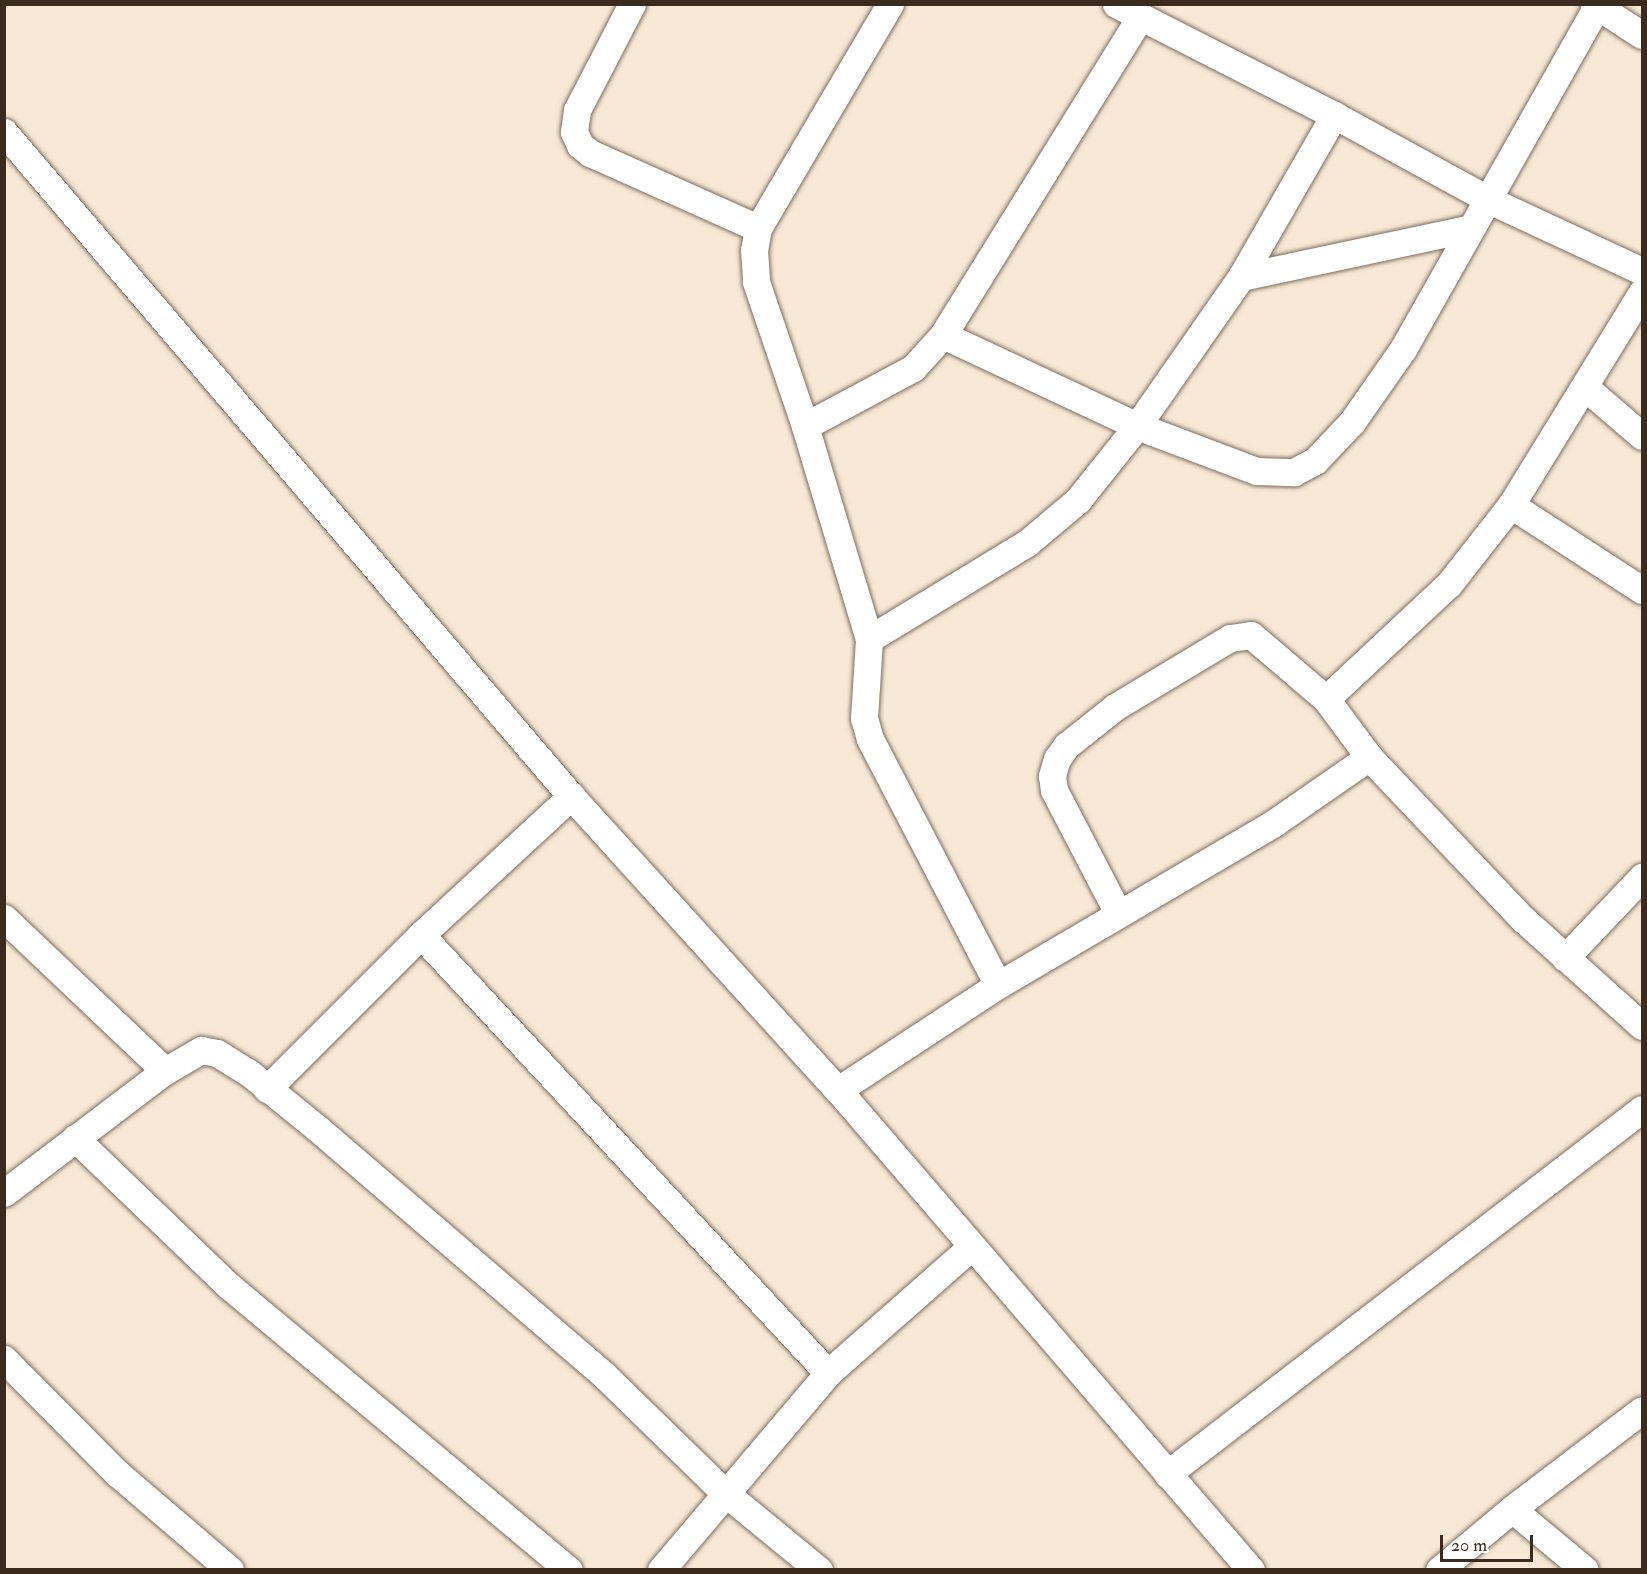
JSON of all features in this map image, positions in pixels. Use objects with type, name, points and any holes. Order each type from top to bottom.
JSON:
[{"type":"street","points":[[632,4],[577,110],[574,132],[580,145],[590,153],[758,228]]},
{"type":"street","points":[[890,4],[758,228],[754,250],[756,282],[805,426],[869,639],[864,718],[870,739],[998,985]]},
{"type":"street","points":[[1116,4],[1334,115],[1489,200],[1642,271]]},
{"type":"street","points":[[943,335],[1137,426],[1257,471],[1294,472],[1315,461],[1352,422],[1396,358],[1489,200],[1596,5],[1642,35]]},
{"type":"street","points":[[805,426],[913,368],[943,335],[1140,17]]},
{"type":"street","points":[[869,639],[944,596],[1054,521],[1077,500],[1137,426],[1241,277],[1334,115]]},
{"type":"street","points":[[4,132],[571,796],[838,1090],[970,1248],[1251,1569]]},
{"type":"street","points":[[1241,277],[1471,228]]},
{"type":"street","points":[[1326,699],[1449,584],[1511,505],[1642,292]]},
{"type":"street","points":[[1585,387],[1642,436]]},
{"type":"street","points":[[1511,505],[1642,590]]},
{"type":"street","points":[[1118,913],[1054,790],[1052,777],[1066,746],[1115,707],[1240,635],[1262,641],[1326,699],[1369,756],[1462,858],[1565,958],[1642,1026]]},
{"type":"street","points":[[838,1090],[998,985],[1274,823],[1369,756]]},
{"type":"street","points":[[267,1089],[421,935],[571,796]]},
{"type":"street","points":[[1565,958],[1642,877]]},
{"type":"street","points":[[4,918],[165,1071]]},
{"type":"street","points":[[421,935],[828,1373]]},
{"type":"street","points":[[4,1193],[165,1071],[201,1050],[208,1050],[228,1058],[596,1368],[724,1492],[819,1569]]},
{"type":"street","points":[[1167,1474],[1642,1109]]},
{"type":"street","points":[[75,1138],[229,1286],[569,1569]]},
{"type":"street","points":[[661,1569],[724,1492],[828,1373],[970,1248]]},
{"type":"street","points":[[4,1359],[117,1473],[230,1569]]},
{"type":"street","points":[[1439,1569],[1512,1509],[1642,1410]]},
{"type":"street","points":[[1512,1509],[1585,1569]]}]
